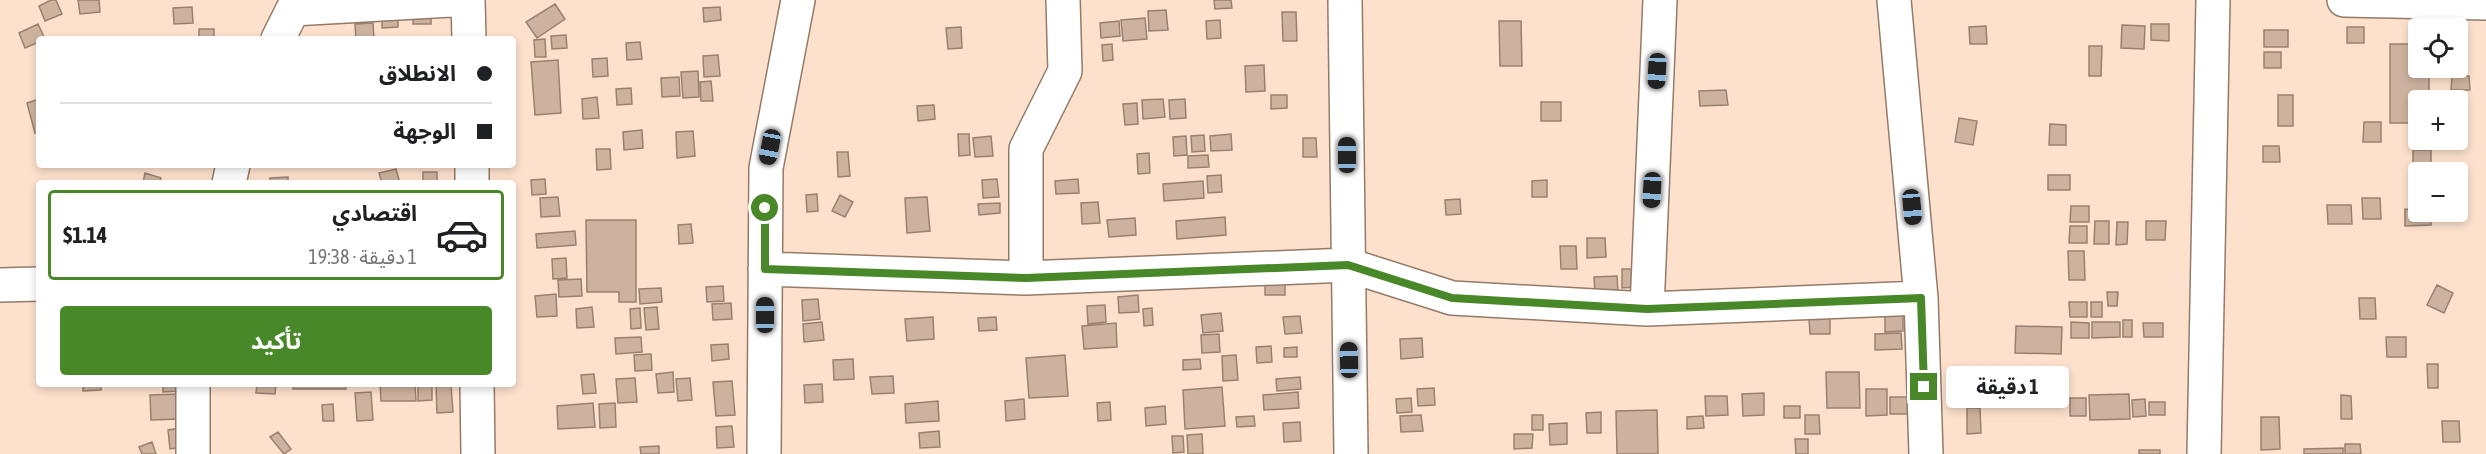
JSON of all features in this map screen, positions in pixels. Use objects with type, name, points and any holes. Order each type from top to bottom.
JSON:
[{"type":"street","points":[[280,36],[293,9],[451,0]]},
{"type":"street","points":[[468,0],[469,36]]},
{"type":"street","points":[[764,454],[765,168],[798,0]]},
{"type":"street","points":[[1026,278],[1026,149],[1065,71],[1063,0]]},
{"type":"street","points":[[1345,0],[1351,454]]},
{"type":"street","points":[[1647,309],[1659,0]]},
{"type":"street","points":[[1894,0],[1921,298],[1926,454]]},
{"type":"street","points":[[2204,454],[2213,0]]},
{"type":"street","points":[[2344,0],[2486,3]]},
{"type":"street","points":[[765,269],[1026,278],[1348,265],[1452,298],[1647,309],[1921,298]]},
{"type":"street","points":[[0,285],[36,284]]},
{"type":"street","points":[[193,387],[193,454]]},
{"type":"street","points":[[477,387],[478,454]]},
{"type":"building","points":[[56,0],[62,14],[45,21],[39,6]]},
{"type":"building","points":[[78,0],[99,0],[100,12],[80,14]]},
{"type":"building","points":[[1214,0],[1231,0],[1232,8],[1215,9]]},
{"type":"building","points":[[555,4],[565,19],[537,38],[526,22]]},
{"type":"building","points":[[192,7],[193,23],[174,24],[173,8]]},
{"type":"building","points":[[720,7],[721,20],[704,22],[703,8]]},
{"type":"building","points":[[1166,10],[1168,30],[1149,31],[1148,11]]},
{"type":"building","points":[[382,12],[398,12],[398,27],[382,28]]},
{"type":"building","points":[[431,12],[431,24],[413,24],[413,13]]},
{"type":"building","points":[[1282,12],[1296,12],[1297,41],[1283,41]]},
{"type":"building","points":[[1145,18],[1147,39],[1123,41],[1121,20]]},
{"type":"building","points":[[1220,20],[1221,38],[1207,39],[1206,21]]},
{"type":"building","points":[[1119,21],[1120,36],[1101,38],[1100,23]]},
{"type":"building","points":[[1499,21],[1521,21],[1522,66],[1500,66]]},
{"type":"building","points":[[373,23],[374,36],[356,36],[355,24]]},
{"type":"building","points":[[38,24],[44,36],[36,36],[36,43],[25,48],[19,33]]},
{"type":"building","points":[[2151,24],[2169,24],[2169,41],[2151,40]]},
{"type":"building","points":[[2122,25],[2145,26],[2144,49],[2121,48]]},
{"type":"building","points":[[1986,26],[1987,44],[1970,44],[1969,27]]},
{"type":"building","points":[[961,27],[962,48],[948,49],[946,28]]},
{"type":"building","points":[[2347,27],[2364,27],[2364,43],[2347,43]]},
{"type":"building","points":[[199,29],[214,29],[214,36],[199,36]]},
{"type":"building","points":[[2264,30],[2288,30],[2288,47],[2264,47]]},
{"type":"building","points":[[566,35],[567,48],[552,49],[551,36]]},
{"type":"building","points":[[545,39],[546,57],[535,57],[534,40]]},
{"type":"building","points":[[640,42],[642,59],[627,60],[626,43]]},
{"type":"building","points":[[1112,44],[1113,60],[1103,61],[1102,45]]},
{"type":"building","points":[[2390,44],[2408,44],[2408,78],[2429,78],[2429,90],[2408,90],[2408,123],[2390,123]]},
{"type":"building","points":[[2089,46],[2102,46],[2101,76],[2089,76]]},
{"type":"building","points":[[2264,52],[2281,52],[2281,68],[2264,68]]},
{"type":"building","points":[[718,55],[720,76],[704,77],[703,56]]},
{"type":"building","points":[[607,58],[608,76],[593,77],[592,59]]},
{"type":"building","points":[[558,60],[561,113],[535,115],[531,62]]},
{"type":"building","points":[[1264,65],[1265,91],[1246,92],[1245,66]]},
{"type":"building","points":[[698,71],[699,97],[683,98],[681,72]]},
{"type":"building","points":[[2469,76],[2470,90],[2451,90],[2452,78],[2468,78]]},
{"type":"building","points":[[679,77],[680,96],[662,97],[661,78]]},
{"type":"building","points":[[711,81],[713,101],[701,101],[700,82]]},
{"type":"building","points":[[631,88],[632,104],[617,105],[616,89]]},
{"type":"building","points":[[1726,90],[1728,105],[1700,106],[1699,91]]},
{"type":"building","points":[[1271,95],[1287,95],[1287,108],[1271,109]]},
{"type":"building","points":[[2278,95],[2293,95],[2293,126],[2278,126]]},
{"type":"building","points":[[597,97],[599,118],[583,119],[582,99]]},
{"type":"building","points":[[1163,99],[1165,117],[1143,119],[1142,100]]},
{"type":"building","points":[[1185,99],[1186,118],[1170,119],[1169,100]]},
{"type":"building","points":[[36,100],[36,133],[35,133],[27,103]]},
{"type":"building","points":[[1541,102],[1561,102],[1561,121],[1541,121]]},
{"type":"building","points":[[1137,103],[1138,124],[1125,125],[1123,104]]},
{"type":"building","points":[[934,105],[935,119],[918,121],[917,106]]},
{"type":"building","points":[[1959,118],[1977,121],[1973,145],[1955,142]]},
{"type":"building","points":[[2364,122],[2381,122],[2381,142],[2363,142]]},
{"type":"building","points":[[2050,124],[2066,125],[2066,145],[2049,145]]},
{"type":"building","points":[[642,130],[643,148],[624,150],[623,132]]},
{"type":"building","points":[[693,131],[695,156],[677,158],[676,132]]},
{"type":"building","points":[[958,134],[969,134],[970,155],[959,156]]},
{"type":"building","points":[[1231,134],[1232,150],[1211,151],[1210,136]]},
{"type":"building","points":[[1204,135],[1205,151],[1192,152],[1191,136]]},
{"type":"building","points":[[991,136],[993,156],[975,157],[973,138]]},
{"type":"building","points":[[1186,136],[1187,155],[1174,156],[1173,137]]},
{"type":"building","points":[[1303,138],[1316,138],[1317,157],[1303,157]]},
{"type":"building","points":[[2263,146],[2279,146],[2280,162],[2263,162]]},
{"type":"building","points":[[596,149],[610,149],[611,169],[597,170]]},
{"type":"building","points":[[2413,150],[2431,150],[2431,162],[2413,162]]},
{"type":"building","points":[[837,152],[848,152],[850,176],[838,177]]},
{"type":"building","points":[[1149,153],[1150,173],[1138,174],[1137,154]]},
{"type":"building","points":[[1208,155],[1209,167],[1188,168],[1188,156]]},
{"type":"building","points":[[396,169],[399,180],[381,180],[379,173]]},
{"type":"building","points":[[423,172],[437,172],[437,180],[423,180]]},
{"type":"building","points":[[145,173],[161,178],[160,180],[144,180]]},
{"type":"building","points":[[1221,175],[1222,192],[1208,193],[1207,176]]},
{"type":"building","points":[[2048,175],[2070,175],[2070,190],[2048,190]]},
{"type":"building","points":[[288,177],[288,180],[270,180],[270,178]]},
{"type":"building","points":[[545,179],[546,194],[532,195],[531,180]]},
{"type":"building","points":[[997,179],[999,197],[983,198],[982,180]]},
{"type":"building","points":[[1078,179],[1079,193],[1056,194],[1055,181]]},
{"type":"building","points":[[1547,180],[1547,197],[1532,197],[1532,181]]},
{"type":"building","points":[[1203,181],[1204,198],[1164,201],[1163,184]]},
{"type":"building","points":[[817,194],[818,211],[807,212],[806,195]]},
{"type":"building","points":[[840,195],[853,202],[845,217],[832,211]]},
{"type":"building","points":[[558,197],[560,216],[541,217],[540,198]]},
{"type":"building","points":[[927,197],[930,231],[907,233],[905,198]]},
{"type":"building","points":[[2362,198],[2380,198],[2381,219],[2363,219]]},
{"type":"building","points":[[1460,199],[1461,214],[1446,215],[1445,200]]},
{"type":"building","points":[[1098,202],[1100,223],[1082,224],[1081,203]]},
{"type":"building","points":[[1000,203],[1000,213],[979,215],[978,204]]},
{"type":"building","points":[[2327,205],[2351,205],[2352,224],[2328,224]]},
{"type":"building","points":[[2071,206],[2089,206],[2089,222],[2070,222]]},
{"type":"building","points":[[2405,209],[2408,209],[2408,222],[2431,222],[2431,225],[2405,226]]},
{"type":"building","points":[[1225,217],[1226,235],[1177,239],[1176,221]]},
{"type":"building","points":[[1135,218],[1136,235],[1109,237],[1107,220]]},
{"type":"building","points":[[586,220],[636,220],[636,302],[619,302],[619,292],[587,292]]},
{"type":"building","points":[[2095,221],[2109,221],[2109,244],[2094,244]]},
{"type":"building","points":[[2146,221],[2166,221],[2165,240],[2146,240]]},
{"type":"building","points":[[2117,222],[2128,222],[2127,244],[2116,245]]},
{"type":"building","points":[[691,224],[693,243],[679,244],[678,225]]},
{"type":"building","points":[[2070,226],[2087,226],[2087,243],[2069,243]]},
{"type":"building","points":[[575,231],[576,245],[537,248],[536,234]]},
{"type":"building","points":[[1587,238],[1605,238],[1606,257],[1587,258]]},
{"type":"building","points":[[1560,246],[1576,246],[1577,269],[1561,269]]},
{"type":"building","points":[[2068,251],[2084,251],[2085,280],[2069,280]]},
{"type":"building","points":[[566,258],[567,278],[553,279],[552,259]]},
{"type":"building","points":[[1622,269],[1634,269],[1635,287],[1622,288]]},
{"type":"building","points":[[1617,276],[1618,293],[1595,294],[1594,277]]},
{"type":"building","points":[[1265,278],[1285,278],[1285,295],[1265,295]]},
{"type":"building","points":[[581,279],[582,296],[559,297],[558,280]]},
{"type":"building","points":[[2437,285],[2453,293],[2444,313],[2427,305]]},
{"type":"building","points":[[723,286],[724,301],[707,302],[706,287]]},
{"type":"building","points":[[661,288],[662,302],[640,304],[639,289]]},
{"type":"building","points":[[2107,292],[2118,292],[2117,306],[2108,306]]},
{"type":"building","points":[[556,294],[557,316],[537,317],[535,296]]},
{"type":"building","points":[[1138,295],[1139,312],[1119,313],[1118,297]]},
{"type":"building","points":[[2359,298],[2375,298],[2376,319],[2360,319]]},
{"type":"building","points":[[818,299],[820,319],[803,321],[802,300]]},
{"type":"building","points":[[2069,302],[2087,302],[2087,317],[2070,317]]},
{"type":"building","points":[[2091,302],[2102,302],[2102,317],[2091,317]]},
{"type":"building","points":[[731,303],[732,319],[713,320],[712,304]]},
{"type":"building","points":[[1105,305],[1106,322],[1088,324],[1087,306]]},
{"type":"building","points":[[592,307],[594,327],[577,328],[576,309]]},
{"type":"building","points":[[657,307],[659,329],[646,330],[644,308]]},
{"type":"building","points":[[640,308],[641,328],[631,329],[630,309]]},
{"type":"building","points":[[1152,308],[1153,325],[1144,326],[1143,309]]},
{"type":"building","points":[[1221,313],[1223,331],[1203,333],[1201,315]]},
{"type":"building","points":[[1885,313],[1903,313],[1903,331],[1885,332]]},
{"type":"building","points":[[1300,316],[1302,333],[1285,334],[1283,317]]},
{"type":"building","points":[[933,317],[934,339],[907,341],[905,319]]},
{"type":"building","points":[[996,317],[997,330],[979,331],[978,318]]},
{"type":"building","points":[[1809,318],[1830,318],[1830,334],[1810,334]]},
{"type":"building","points":[[2123,320],[2132,320],[2132,337],[2123,337]]},
{"type":"building","points":[[822,322],[824,340],[804,342],[803,324]]},
{"type":"building","points":[[2071,322],[2089,323],[2089,338],[2071,338]]},
{"type":"building","points":[[2092,322],[2120,322],[2120,337],[2092,338]]},
{"type":"building","points":[[1116,323],[1117,347],[1084,349],[1082,326]]},
{"type":"building","points":[[2143,323],[2163,323],[2163,337],[2144,337]]},
{"type":"building","points":[[2016,326],[2062,327],[2061,354],[2015,353]]},
{"type":"building","points":[[1901,333],[1902,349],[1875,350],[1875,334]]},
{"type":"building","points":[[1219,334],[1220,352],[1202,353],[1201,335]]},
{"type":"building","points":[[641,337],[642,352],[616,354],[615,338]]},
{"type":"building","points":[[2386,337],[2406,337],[2406,357],[2387,357]]},
{"type":"building","points":[[1422,338],[1423,357],[1401,359],[1400,339]]},
{"type":"building","points":[[728,344],[729,359],[712,361],[711,345]]},
{"type":"building","points":[[1271,346],[1272,362],[1257,363],[1256,347]]},
{"type":"building","points":[[1297,347],[1297,357],[1284,357],[1284,348]]},
{"type":"building","points":[[651,354],[652,370],[635,371],[634,355]]},
{"type":"building","points":[[1065,355],[1068,396],[1029,398],[1026,358]]},
{"type":"building","points":[[1236,355],[1238,380],[1223,381],[1222,356]]},
{"type":"building","points":[[853,359],[854,379],[834,380],[833,360]]},
{"type":"building","points":[[1200,359],[1201,369],[1183,370],[1183,360]]},
{"type":"building","points":[[2427,364],[2438,364],[2438,388],[2428,388]]},
{"type":"building","points":[[673,372],[674,392],[658,393],[656,374]]},
{"type":"building","points":[[1826,372],[1859,372],[1860,408],[1827,408]]},
{"type":"building","points":[[594,374],[596,393],[583,394],[581,375]]},
{"type":"building","points":[[893,376],[894,393],[872,394],[870,377]]},
{"type":"building","points":[[1300,377],[1301,389],[1277,391],[1276,379]]},
{"type":"building","points":[[635,378],[637,402],[618,403],[616,379]]},
{"type":"building","points":[[690,378],[692,400],[678,401],[676,379]]},
{"type":"building","points":[[732,381],[735,415],[716,416],[713,382]]},
{"type":"building","points":[[822,384],[823,402],[805,403],[804,385]]},
{"type":"building","points":[[83,387],[101,387],[101,390],[83,391]]},
{"type":"building","points":[[163,387],[180,387],[181,391],[163,392]]},
{"type":"building","points":[[257,387],[276,387],[275,394],[256,393]]},
{"type":"building","points":[[293,387],[346,387],[346,389],[293,389]]},
{"type":"building","points":[[380,387],[415,387],[416,401],[381,401]]},
{"type":"building","points":[[418,387],[432,387],[432,400],[418,401]]},
{"type":"building","points":[[436,387],[451,387],[453,412],[437,413]]},
{"type":"building","points":[[1222,387],[1225,426],[1185,429],[1183,390]]},
{"type":"building","points":[[1434,388],[1435,405],[1418,406],[1417,389]]},
{"type":"building","points":[[1866,389],[1887,389],[1887,415],[1866,416]]},
{"type":"building","points":[[371,392],[373,420],[357,421],[355,393]]},
{"type":"building","points":[[1298,392],[1299,408],[1264,410],[1263,395]]},
{"type":"building","points":[[1764,393],[1764,415],[1743,416],[1742,394]]},
{"type":"building","points":[[179,394],[180,419],[151,420],[150,395]]},
{"type":"building","points":[[2129,394],[2130,419],[2090,420],[2089,395]]},
{"type":"building","points":[[2341,395],[2351,396],[2352,419],[2341,419]]},
{"type":"building","points":[[1705,396],[1727,396],[1728,415],[1706,416]]},
{"type":"building","points":[[1890,397],[1908,397],[1909,414],[1890,414]]},
{"type":"building","points":[[1411,398],[1412,412],[1397,413],[1396,399]]},
{"type":"building","points":[[2070,398],[2086,398],[2086,416],[2070,416]]},
{"type":"building","points":[[1024,399],[1025,419],[1006,421],[1005,401]]},
{"type":"building","points":[[2145,399],[2146,416],[2133,417],[2132,400]]},
{"type":"building","points":[[938,401],[939,421],[906,423],[905,404]]},
{"type":"building","points":[[1110,402],[1111,420],[1098,421],[1097,403]]},
{"type":"building","points":[[2149,402],[2165,402],[2165,415],[2149,415]]},
{"type":"building","points":[[593,403],[595,427],[558,429],[557,406]]},
{"type":"building","points":[[615,403],[616,427],[600,428],[599,404]]},
{"type":"building","points":[[333,404],[334,421],[323,421],[322,405]]},
{"type":"building","points":[[1165,406],[1166,424],[1146,426],[1145,408]]},
{"type":"building","points":[[1784,406],[1800,406],[1800,418],[1784,418]]},
{"type":"building","points":[[1967,408],[1980,408],[1981,433],[1967,434]]},
{"type":"building","points":[[1657,410],[1658,454],[1617,454],[1616,411]]},
{"type":"building","points":[[1601,412],[1601,433],[1587,433],[1586,413]]},
{"type":"building","points":[[1421,415],[1423,431],[1401,432],[1400,416]]},
{"type":"building","points":[[1532,415],[1543,415],[1543,430],[1532,430]]},
{"type":"building","points":[[1805,415],[1819,415],[1820,434],[1805,434]]},
{"type":"building","points":[[1254,416],[1255,426],[1237,427],[1236,417]]},
{"type":"building","points":[[1703,416],[1704,428],[1687,429],[1687,417]]},
{"type":"building","points":[[2261,417],[2279,417],[2280,449],[2261,450]]},
{"type":"building","points":[[2442,421],[2459,421],[2460,442],[2443,442]]},
{"type":"building","points":[[1300,422],[1301,441],[1284,442],[1283,423]]},
{"type":"building","points":[[1567,423],[1567,444],[1550,445],[1549,424]]},
{"type":"building","points":[[732,426],[734,447],[717,448],[716,427]]},
{"type":"building","points":[[181,428],[183,447],[170,449],[168,430]]},
{"type":"building","points":[[939,431],[940,447],[920,448],[919,433]]},
{"type":"building","points":[[278,432],[291,449],[284,454],[270,437]]},
{"type":"building","points":[[1202,434],[1203,454],[1188,454],[1187,435]]},
{"type":"building","points":[[1514,434],[1533,434],[1532,448],[1514,449]]},
{"type":"building","points":[[1172,436],[1183,436],[1184,452],[1173,453]]},
{"type":"building","points":[[1795,439],[1808,439],[1808,454],[1796,454]]},
{"type":"building","points":[[152,442],[156,454],[142,454],[139,447]]},
{"type":"building","points":[[2345,444],[2360,444],[2361,454],[2345,454]]},
{"type":"building","points":[[659,446],[659,454],[641,454],[640,447]]},
{"type":"building","points":[[2343,448],[2343,454],[2304,454],[2304,449]]},
{"type":"building","points":[[2139,450],[2160,450],[2160,454],[2139,454]]},
{"type":"route","points":[[765,208],[765,269],[1026,278],[1348,265],[1452,298],[1647,309],[1921,298],[1924,387]]}]
